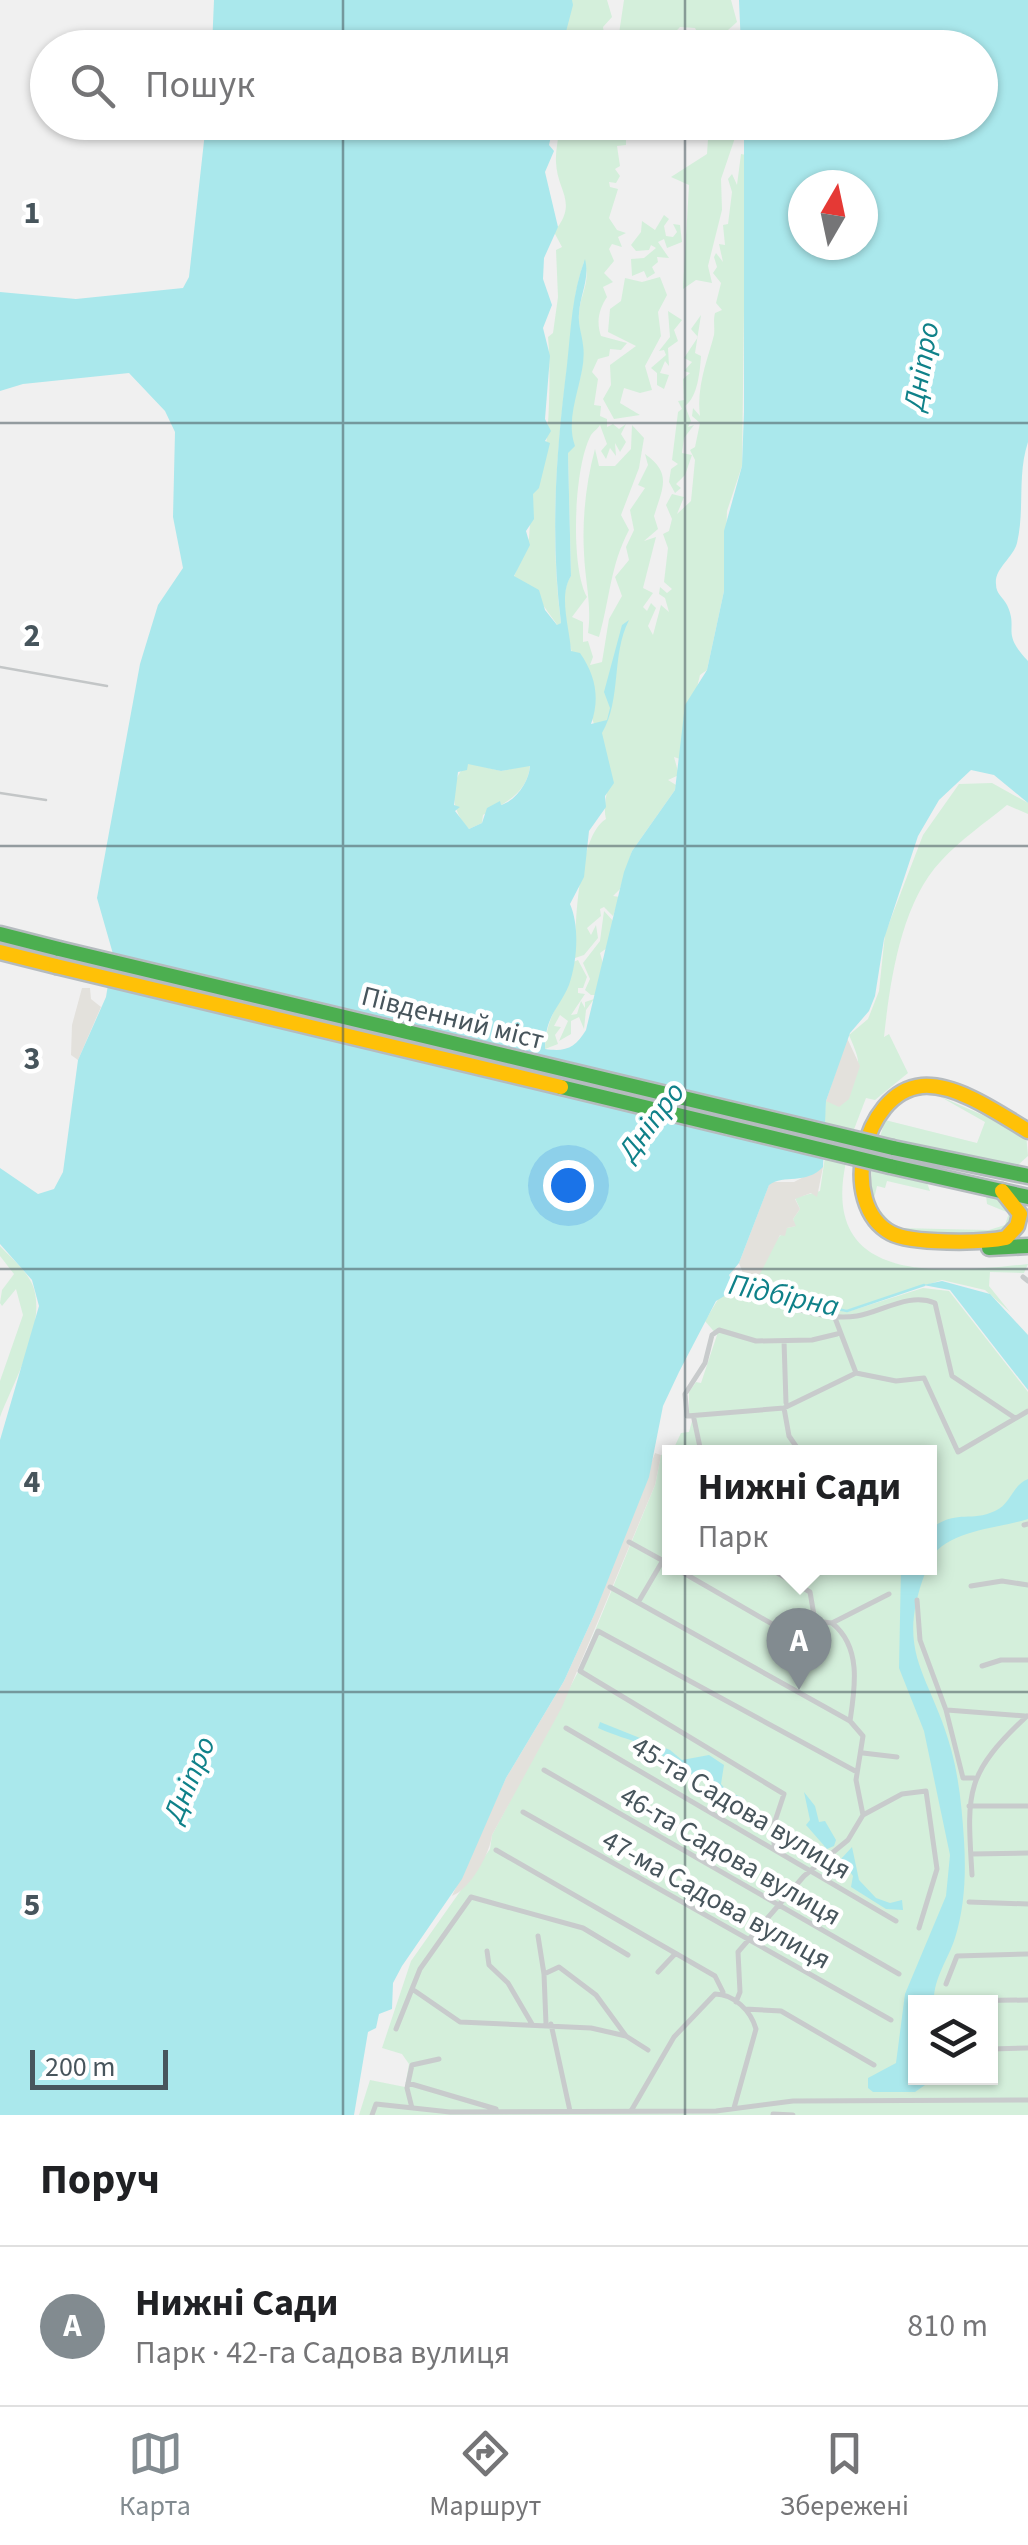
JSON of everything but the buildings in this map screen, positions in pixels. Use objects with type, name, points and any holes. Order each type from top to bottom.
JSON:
[{"type":"highway","name":"Південний міст","points":[[0,934],[894,1148],[1028,1176]]},
{"type":"highway","name":"Південний міст","points":[[0,952],[1028,1197]]},
{"type":"highway","points":[[1002,1191],[1017,1202],[1021,1212],[1018,1243],[892,1234],[874,1220],[864,1203],[864,1167],[881,1111],[894,1096],[912,1087],[946,1091],[1028,1127]]},
{"type":"highway","points":[[1006,1172],[1028,1164]]},
{"type":"street","points":[[747,1295],[835,1318],[858,1316],[914,1299],[934,1303],[956,1381],[1015,1418]]},
{"type":"street","points":[[835,1318],[856,1373]]},
{"type":"street","points":[[838,1334],[784,1341],[744,1340],[719,1330],[712,1335],[705,1363],[685,1394],[688,1416],[694,1419],[785,1406],[818,1395],[856,1373],[896,1381],[924,1378],[958,1452],[1028,1411]]},
{"type":"street","points":[[784,1341],[788,1436],[795,1445]]},
{"type":"street","points":[[694,1419],[700,1445]]},
{"type":"street","points":[[628,1542],[662,1560]]},
{"type":"street","points":[[639,1601],[662,1573]]},
{"type":"street","points":[[688,1575],[798,1639],[804,1638],[814,1621],[810,1592],[780,1575]]},
{"type":"street","points":[[970,1586],[1002,1581],[1028,1585]]},
{"type":"street","points":[[610,1587],[850,1721],[863,1736],[857,1772],[863,1815]]},
{"type":"street","points":[[814,1621],[832,1623],[889,1594]]},
{"type":"street","points":[[917,1600],[920,1640],[946,1710],[963,1778],[973,1780]]},
{"type":"street","points":[[832,1623],[850,1644],[856,1683],[850,1721]]},
{"type":"street","points":[[775,1850],[772,1830],[784,1794],[580,1670],[598,1631],[857,1772]]},
{"type":"street","points":[[982,1666],[1001,1660],[1028,1660]]},
{"type":"street","points":[[946,1710],[1028,1715]]},
{"type":"street","points":[[972,1875],[969,1806],[973,1780],[997,1744],[1028,1715]]},
{"type":"street","name":"45-та Садова вулиця","points":[[566,1728],[896,1922]]},
{"type":"street","points":[[863,1753],[898,1757]]},
{"type":"street","name":"46-та Садова вулиця","points":[[544,1770],[900,1974]]},
{"type":"street","points":[[736,2002],[738,1952],[811,1871],[848,1840],[863,1815],[902,1794],[926,1791],[937,1869],[919,1928]]},
{"type":"street","points":[[969,1806],[1028,1806]]},
{"type":"street","name":"47-ма Садова вулиця","points":[[523,1812],[891,2020]]},
{"type":"street","points":[[496,1850],[716,1976],[724,1994],[753,2018],[755,2038],[734,2108]]},
{"type":"street","points":[[971,1854],[1028,1853]]},
{"type":"street","points":[[396,2028],[415,1991],[420,1969],[471,1897],[480,1896],[583,1928],[628,1954]]},
{"type":"street","points":[[969,1902],[1028,1904]]},
{"type":"street","points":[[538,1936],[548,2024],[570,2111]]},
{"type":"street","points":[[488,1951],[489,1965],[508,1983],[532,2024]]},
{"type":"street","points":[[658,1972],[674,1954]]},
{"type":"street","points":[[946,1984],[957,1956],[1028,1954]]},
{"type":"street","points":[[544,1974],[559,1966],[596,1995],[626,2036],[648,2050]]},
{"type":"street","points":[[415,1991],[460,2022],[548,2024],[626,2036]]},
{"type":"street","points":[[623,2115],[631,2111],[674,2037],[715,1994],[724,1994]]},
{"type":"street","points":[[998,2000],[1028,2000]]},
{"type":"street","points":[[745,2009],[781,2011],[874,2065]]},
{"type":"street","points":[[998,2049],[1028,2048]]},
{"type":"street","points":[[415,2108],[408,2084],[412,2064],[439,2059]]},
{"type":"street","points":[[408,2084],[502,2112]]},
{"type":"street","points":[[372,2115],[376,2104],[502,2112],[734,2108],[778,2102],[1028,2100]]},
{"type":"street","points":[[468,2101],[470,2111]]},
{"type":"street","points":[[778,2102],[772,2115],[793,2115]]},
{"type":"green space","points":[[572,0],[607,0],[612,17],[603,30],[566,30]]},
{"type":"green space","points":[[624,0],[731,0],[737,22],[728,30],[620,30]]},
{"type":"green space","points":[[557,140],[626,140],[626,145],[617,146],[620,166],[615,169],[620,176],[616,183],[609,182],[610,187],[618,189],[609,218],[617,230],[626,233],[618,237],[622,247],[612,244],[609,249],[614,261],[604,273],[613,282],[603,287],[607,297],[599,321],[601,336],[627,343],[621,350],[610,349],[609,356],[598,359],[592,372],[598,379],[594,405],[601,406],[600,416],[607,419],[607,427],[613,424],[619,429],[626,424],[621,434],[626,442],[620,452],[615,443],[616,456],[610,448],[606,459],[601,451],[607,444],[600,425],[591,435],[580,471],[576,517],[578,563],[587,597],[572,617],[583,622],[583,642],[588,641],[593,657],[590,665],[602,662],[609,619],[622,596],[615,577],[629,560],[626,547],[634,530],[630,510],[645,488],[638,485],[648,465],[645,454],[659,468],[663,481],[654,516],[658,529],[644,541],[656,537],[643,588],[653,593],[643,607],[647,611],[651,603],[656,608],[648,626],[653,635],[661,605],[669,612],[665,598],[659,594],[660,587],[667,593],[672,589],[664,582],[668,548],[663,534],[669,531],[672,519],[666,505],[672,494],[684,497],[677,514],[691,501],[695,460],[690,450],[695,447],[700,423],[692,416],[693,408],[700,416],[701,384],[714,335],[715,313],[722,310],[716,303],[721,283],[713,273],[717,267],[714,257],[716,253],[723,262],[719,244],[725,245],[723,225],[728,224],[732,192],[728,179],[732,174],[737,185],[741,154],[746,155],[742,466],[727,511],[724,591],[707,670],[700,675],[680,759],[674,757],[679,775],[668,780],[676,785],[675,790],[632,851],[620,889],[613,896],[620,897],[613,916],[604,907],[600,909],[601,916],[587,928],[591,935],[596,925],[598,938],[584,955],[575,958],[580,882],[589,843],[606,819],[608,779],[565,616],[565,593],[571,576],[568,453],[574,392],[582,365],[579,315],[587,276],[584,262],[574,307],[558,455],[558,626],[530,587],[514,577],[529,538],[532,494],[543,466],[546,444],[548,337],[553,333],[558,297],[556,250],[562,247],[554,232],[566,205],[556,157]]},
{"type":"green space","points":[[708,140],[734,140],[721,179],[722,210],[708,266],[712,283],[696,280],[683,289],[689,185],[671,177],[707,154]]},
{"type":"green space","points":[[664,215],[669,219],[664,226],[666,236],[673,237],[677,232],[673,224],[680,225],[682,242],[667,248],[664,239],[658,242],[669,258],[657,257],[658,262],[652,267],[655,273],[647,278],[644,271],[632,276],[631,259],[644,258],[656,248],[651,245],[649,250],[636,251],[631,245],[641,232],[642,221],[655,230]]},
{"type":"green space","points":[[660,277],[667,295],[658,312],[661,336],[645,366],[652,390],[640,393],[624,388],[620,403],[640,415],[614,419],[603,399],[611,385],[610,365],[636,346],[608,332],[610,309],[621,301],[625,278],[642,282]]},
{"type":"green space","points":[[668,311],[682,320],[674,330],[678,341],[668,348],[669,366],[665,361],[660,373],[669,375],[664,389],[657,385],[657,373],[651,368],[666,355],[664,350],[659,351],[670,337]]},
{"type":"green space","points":[[701,315],[698,337],[691,329]]},
{"type":"green space","points":[[697,338],[695,353],[701,356],[699,376],[693,396],[685,406],[691,421],[688,427],[694,425],[684,438],[682,453],[692,455],[685,475],[676,484],[681,488],[675,493],[669,482],[671,469],[678,464],[672,460],[678,412],[682,409],[678,401],[684,400],[683,379],[690,373],[684,371],[692,362],[684,358]]},
{"type":"green space","points":[[632,425],[644,438],[639,468],[621,515],[629,530],[614,570],[599,637],[588,633],[584,540],[587,487],[595,449],[599,466],[615,466],[631,449]]},
{"type":"green space","points":[[468,763],[501,771],[530,765],[520,790],[483,815],[482,823],[469,829],[458,813],[454,796],[457,778]]},
{"type":"green space","points":[[992,783],[1028,803],[1028,814],[1007,805],[948,853],[916,898],[900,944],[884,1037],[889,1034],[908,1073],[875,1100],[866,1098],[853,1132],[824,1126],[826,1101],[848,1099],[858,1061],[849,1035],[868,1019],[879,991],[885,934],[923,835],[959,784]]},
{"type":"green space","points":[[604,911],[614,922],[607,948],[600,953],[604,967],[595,995],[591,995],[585,990],[590,979],[583,963],[600,941]]},
{"type":"green space","points":[[578,960],[587,977],[578,993],[585,994],[571,1015],[577,1014],[581,1001],[585,1008],[585,1002],[594,999],[586,1010],[584,1029],[579,1017],[571,1021],[571,1034],[559,1041],[568,1021],[560,1015],[554,1026],[561,1027],[555,1035],[558,1044],[545,1049],[552,1016],[568,984],[573,962]]},
{"type":"green space","points":[[939,1096],[1026,1134],[1028,1156],[1018,1165],[1004,1164],[880,1137],[885,1120],[977,1143],[985,1122]]},
{"type":"green space","points":[[825,1157],[846,1162],[843,1203],[851,1232],[870,1252],[895,1263],[926,1269],[1028,1264],[1024,1273],[990,1272],[989,1286],[1010,1312],[985,1290],[942,1280],[847,1310],[738,1288],[742,1272],[744,1276],[787,1228],[795,1226],[793,1219],[800,1209],[795,1198],[820,1191]]},
{"type":"green space","points":[[872,1167],[926,1180],[930,1191],[887,1181],[885,1188],[877,1186],[874,1198]]},
{"type":"green space","points":[[986,1196],[1008,1202],[1016,1216],[1009,1229],[995,1235],[928,1234],[900,1228],[989,1230],[1005,1225],[1009,1213],[987,1204]]},
{"type":"green space","points":[[0,1246],[28,1277],[36,1304],[32,1337],[0,1417],[0,1381],[23,1315],[16,1289],[2,1306],[0,1303],[2,1290],[14,1274],[0,1256]]},
{"type":"green space","points":[[923,1288],[949,1291],[1028,1392],[1028,2115],[359,2115],[370,2080],[405,2087],[409,2064],[402,2054],[382,2048],[411,1961],[490,1849],[492,1835],[578,1672],[655,1485],[661,1455],[662,1575],[937,1575],[937,1445],[675,1445],[681,1433],[689,1432],[693,1417],[689,1416],[689,1392],[696,1382],[701,1383],[717,1335],[705,1321],[720,1296],[736,1290],[847,1312]]},
{"type":"sand","points":[[82,988],[90,988],[91,999],[101,1007],[78,1060],[71,1055],[72,1025]]},
{"type":"sand","points":[[847,1038],[860,1066],[849,1099],[839,1107],[826,1101]]},
{"type":"sand","points":[[823,1167],[817,1197],[811,1193],[795,1199],[800,1209],[793,1219],[796,1226],[787,1228],[785,1236],[780,1235],[760,1274],[744,1276],[739,1263],[770,1182],[794,1182]]},
{"type":"sand","points":[[655,1453],[661,1455],[655,1485],[562,1707],[492,1835],[478,1870],[452,1896],[506,1778],[564,1681],[594,1615]]},
{"type":"water","points":[[214,0],[572,0],[573,5],[566,30],[213,30]]},
{"type":"water","name":"Дніпро","points":[[739,0],[1028,0],[1028,442],[1017,543],[998,573],[996,584],[1010,613],[1012,637],[1028,661],[1028,803],[994,775],[971,770],[939,800],[918,836],[884,939],[875,996],[869,1011],[850,1033],[826,1101],[823,1167],[809,1176],[769,1185],[739,1263],[729,1275],[736,1289],[716,1301],[663,1406],[649,1477],[564,1681],[506,1778],[462,1879],[393,1983],[392,2009],[379,2014],[376,2028],[368,2032],[354,2115],[0,2115],[0,1440],[39,1306],[32,1280],[0,1244],[0,1168],[38,1194],[54,1189],[63,1172],[78,1060],[106,997],[113,954],[97,898],[140,664],[158,605],[183,568],[173,517],[175,432],[165,411],[129,373],[23,384],[0,391],[0,292],[76,299],[183,288],[189,277],[204,140],[550,140],[554,151],[545,172],[558,227],[544,258],[543,279],[552,305],[543,328],[550,356],[545,419],[551,431],[545,441],[550,443],[539,488],[533,494],[534,519],[526,531],[530,545],[514,576],[539,590],[545,610],[557,625],[561,623],[555,526],[557,462],[573,311],[585,259],[579,318],[584,357],[572,421],[575,446],[568,453],[571,576],[565,603],[571,651],[580,653],[595,688],[591,724],[607,720],[610,708],[604,692],[622,625],[629,620],[620,648],[612,706],[608,720],[602,733],[614,783],[605,796],[606,807],[589,831],[584,877],[570,904],[576,934],[574,966],[569,985],[550,1020],[545,1049],[574,1045],[586,1030],[624,872],[632,851],[675,790],[685,705],[707,670],[724,591],[724,531],[742,466],[744,140],[998,140],[998,30],[740,30]],"holes":[[[468,764],[501,771],[530,766],[525,784],[517,794],[507,803],[501,805],[500,801],[487,808],[482,823],[469,829],[455,811],[460,807],[454,805],[458,772],[467,770]]]},
{"type":"water","points":[[942,1281],[990,1294],[1028,1335],[1028,1390],[950,1290],[923,1285]]},
{"type":"water","points":[[1028,1479],[1028,1519],[972,1532],[937,1551],[937,1524],[955,1517],[995,1511]]},
{"type":"water","points":[[901,1575],[925,1575],[913,1622],[914,1643],[954,1760],[965,1877],[958,1926],[934,1995],[908,1995],[908,2085],[925,2085],[915,2092],[873,2092],[868,2088],[868,2078],[896,2063],[905,1994],[946,1896],[950,1855],[924,1731],[899,1668]]},
{"type":"water","points":[[600,1722],[670,1750],[682,1760],[709,1755],[724,1765],[721,1784],[728,1792],[744,1798],[744,1811],[725,1795],[717,1795],[707,1780],[644,1745],[598,1728]]},
{"type":"water","points":[[804,1792],[815,1806],[819,1822],[825,1821],[836,1840],[834,1846],[827,1849],[806,1825],[810,1820]]},
{"type":"water","points":[[852,1847],[859,1880],[876,1898],[890,1903],[902,1900],[903,1910],[886,1909],[851,1887],[853,1876],[841,1859]]},
{"type":"waterway","name":"Підбірна","points":[[734,1288],[847,1311],[924,1285]]},
{"type":"railway","points":[[0,667],[107,686]]},
{"type":"railway","points":[[0,793],[46,800]]},
{"type":"railway","points":[[59,954],[506,1062]]},
{"type":"traffic: fast","points":[[0,934],[59,949]]},
{"type":"traffic: fast","points":[[59,949],[893,1148]]},
{"type":"traffic: fast","points":[[561,1087],[890,1166]]},
{"type":"traffic: fast","points":[[893,1148],[1028,1176]]},
{"type":"traffic: fast","points":[[890,1166],[1028,1197]]},
{"type":"traffic: fast","points":[[989,1248],[1028,1246]]},
{"type":"traffic: slow","points":[[0,952],[56,966]]},
{"type":"traffic: slow","points":[[56,966],[561,1087]]},
{"type":"traffic: slow","points":[[1002,1191],[1020,1214],[1017,1226],[1006,1238],[947,1242],[891,1233],[875,1219],[865,1199],[864,1151],[872,1128],[884,1108],[901,1093],[935,1086],[963,1094],[1028,1131]]},
{"type":"place","name":"Нижні Сади","points":[[799,1690]]}]
